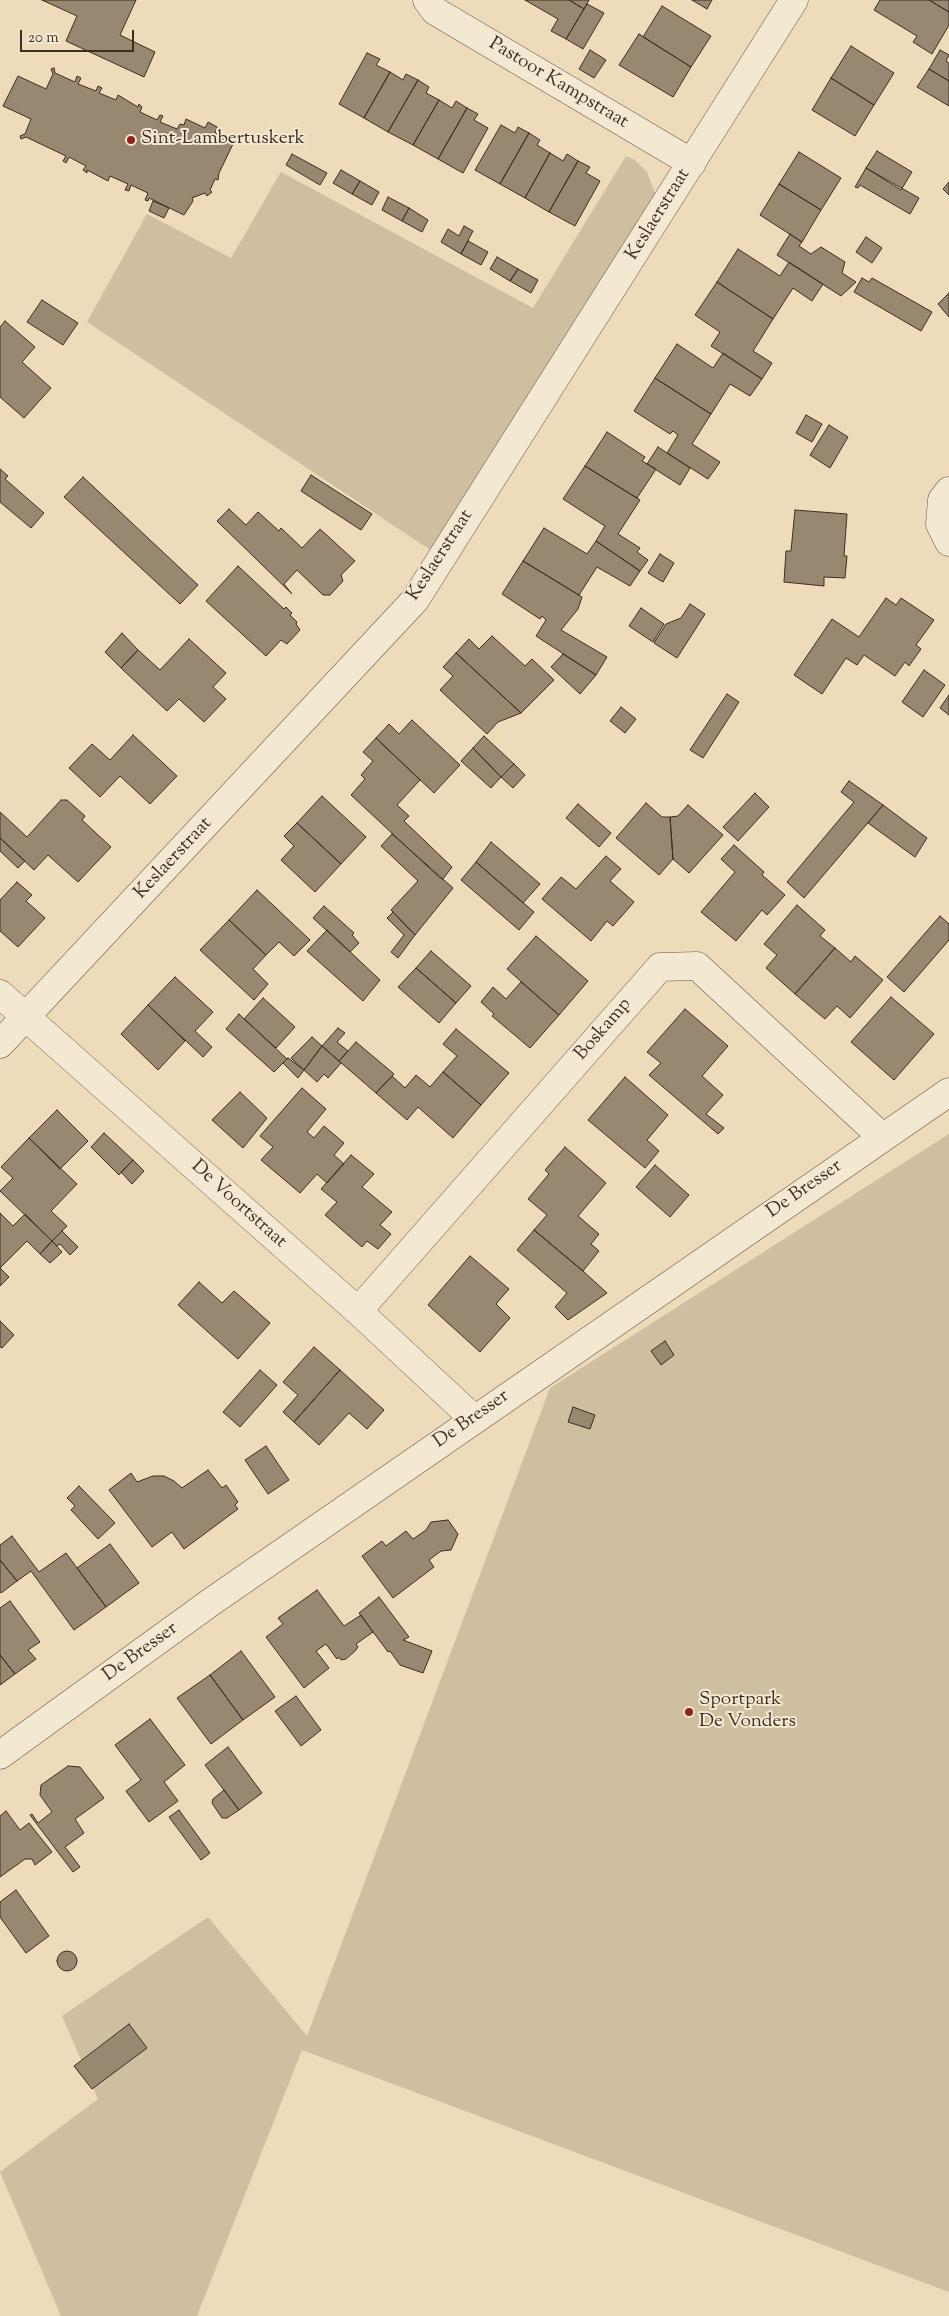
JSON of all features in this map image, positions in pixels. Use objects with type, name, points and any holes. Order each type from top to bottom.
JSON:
[{"type":"street","name":"Pastoor Kampstraat","points":[[427,0],[435,11],[692,163]]},
{"type":"street","name":"Keslaerstraat","points":[[0,1044],[414,600],[794,0]]},
{"type":"street","points":[[949,491],[942,500],[940,524],[949,542]]},
{"type":"street","name":"Boskamp","points":[[358,1311],[660,967],[698,966],[882,1137]]},
{"type":"street","name":"De Voortstraat","points":[[0,994],[358,1311],[474,1418]]},
{"type":"street","name":"De Bresser","points":[[0,1755],[211,1602],[474,1418],[949,1092]]},
{"type":"shaded area","points":[[626,156],[635,160],[647,172],[655,193],[487,472],[432,551],[87,322],[147,214],[231,258],[281,172],[533,308]]},
{"type":"shaded area","name":"Sportpark De Vonders","points":[[949,1134],[949,2292],[302,2050],[197,2316],[61,2316],[0,2172],[98,2099],[62,2016],[208,1917],[307,2036],[550,1388]]},
{"type":"building","points":[[42,0],[136,0],[120,35],[155,52],[144,77],[66,41],[77,16]]},
{"type":"building","points":[[525,0],[569,0],[584,9],[566,39],[551,31],[558,19]]},
{"type":"building","points":[[569,0],[589,0],[584,9]]},
{"type":"building","points":[[692,0],[712,0],[707,9]]},
{"type":"building","points":[[880,0],[929,0],[949,12],[949,25],[932,54],[913,42],[917,36],[874,10]]},
{"type":"building","points":[[929,0],[949,0],[949,12]]},
{"type":"building","points":[[587,4],[604,13],[583,49],[566,39]]},
{"type":"building","points":[[662,6],[711,36],[691,67],[643,37]]},
{"type":"building","points":[[639,34],[691,67],[673,97],[619,65]]},
{"type":"building","points":[[851,46],[894,73],[874,105],[831,78]]},
{"type":"building","points":[[590,50],[606,60],[594,78],[579,69]]},
{"type":"building","points":[[940,50],[949,55],[946,61],[949,63],[949,81],[929,69]]},
{"type":"building","points":[[367,53],[380,59],[376,65],[390,72],[364,118],[339,104]]},
{"type":"building","name":"Sint-Lambertuskerk","points":[[54,68],[55,73],[75,82],[77,76],[81,78],[78,84],[96,91],[98,86],[102,88],[99,93],[116,100],[118,95],[138,107],[139,104],[142,107],[140,112],[157,120],[160,115],[163,116],[160,122],[177,129],[180,124],[184,125],[186,119],[205,128],[208,122],[217,127],[215,133],[234,142],[219,173],[218,180],[215,179],[210,190],[212,192],[207,196],[205,193],[192,198],[193,201],[184,215],[149,198],[148,201],[145,200],[148,193],[131,185],[129,191],[125,190],[128,184],[110,176],[108,181],[87,170],[87,173],[83,170],[86,166],[69,157],[66,163],[63,161],[66,156],[26,137],[21,139],[20,136],[25,134],[31,119],[3,106],[18,76],[46,89],[53,74],[51,69]]},
{"type":"building","points":[[929,69],[949,81],[949,106],[917,87]]},
{"type":"building","points":[[390,72],[403,80],[406,74],[418,80],[388,132],[364,118]]},
{"type":"building","points":[[831,78],[874,105],[855,136],[812,110]]},
{"type":"building","points":[[418,80],[429,87],[426,93],[439,100],[413,145],[388,132]]},
{"type":"building","points":[[439,100],[452,108],[456,101],[467,108],[438,159],[413,145]]},
{"type":"building","points":[[467,108],[478,114],[474,120],[488,128],[463,173],[438,159]]},
{"type":"building","points":[[501,125],[515,133],[518,127],[529,133],[500,184],[475,170]]},
{"type":"building","points":[[529,133],[540,140],[537,145],[550,153],[525,198],[500,184]]},
{"type":"building","points":[[877,151],[912,172],[901,190],[866,168]]},
{"type":"building","points":[[799,152],[841,178],[821,210],[779,184]]},
{"type":"building","points":[[550,153],[563,161],[567,154],[578,161],[549,212],[525,198]]},
{"type":"building","points":[[292,154],[327,173],[320,185],[286,165]]},
{"type":"building","points":[[578,161],[590,167],[586,173],[600,181],[575,226],[549,212]]},
{"type":"building","points":[[866,168],[919,198],[910,214],[860,185],[858,188],[855,187]]},
{"type":"building","points":[[341,170],[360,181],[352,194],[333,183]]},
{"type":"building","points":[[360,181],[379,192],[372,205],[352,194]]},
{"type":"building","points":[[949,182],[949,195],[943,189]]},
{"type":"building","points":[[779,184],[821,210],[802,242],[760,215]]},
{"type":"building","points":[[388,197],[409,208],[402,221],[382,210]]},
{"type":"building","points":[[153,201],[169,208],[164,218],[149,211]]},
{"type":"building","points":[[409,208],[428,220],[422,232],[402,221]]},
{"type":"building","points":[[464,226],[473,231],[461,254],[441,242],[448,229],[459,236]]},
{"type":"building","points":[[790,234],[802,242],[799,246],[811,254],[821,247],[845,262],[842,273],[856,282],[841,296],[777,255]]},
{"type":"building","points":[[866,237],[882,248],[872,263],[856,252]]},
{"type":"building","points":[[468,241],[488,252],[481,265],[461,254]]},
{"type":"building","points":[[738,249],[780,276],[789,262],[823,284],[812,301],[793,288],[773,319],[717,282]]},
{"type":"building","points":[[497,257],[518,269],[510,281],[490,269]]},
{"type":"building","points":[[518,269],[538,280],[531,293],[510,281]]},
{"type":"building","points":[[862,278],[869,282],[872,278],[932,312],[921,331],[854,292]]},
{"type":"building","points":[[717,282],[773,319],[753,351],[772,363],[762,379],[711,346],[720,332],[695,315]]},
{"type":"building","points":[[949,293],[949,317],[938,304]]},
{"type":"building","points":[[42,300],[78,323],[63,345],[27,322]]},
{"type":"building","points":[[5,321],[35,347],[22,362],[51,388],[24,418],[0,397],[0,327]]},
{"type":"building","points":[[677,344],[713,368],[723,353],[762,379],[750,396],[730,384],[711,414],[655,378]]},
{"type":"building","points":[[655,378],[711,414],[692,444],[720,462],[708,479],[667,453],[678,435],[673,431],[670,434],[634,411]]},
{"type":"building","points":[[806,415],[822,424],[812,442],[796,433]]},
{"type":"building","points":[[829,425],[848,437],[830,468],[810,455]]},
{"type":"building","points":[[607,432],[645,457],[642,461],[656,469],[637,498],[585,466]]},
{"type":"building","points":[[658,447],[690,468],[680,485],[647,464]]},
{"type":"building","points":[[585,466],[640,500],[618,534],[640,548],[637,552],[648,560],[640,571],[596,541],[605,526],[563,499]]},
{"type":"building","points":[[0,469],[8,476],[5,479],[44,513],[31,528],[0,502]]},
{"type":"building","points":[[311,475],[372,514],[361,530],[301,491]]},
{"type":"building","points":[[83,477],[198,585],[180,604],[64,497]]},
{"type":"building","points":[[229,509],[246,525],[258,512],[279,531],[281,528],[302,548],[320,529],[355,561],[341,575],[343,581],[330,595],[323,595],[297,570],[284,584],[292,594],[217,521]]},
{"type":"building","points":[[795,510],[847,514],[844,556],[847,556],[845,578],[824,577],[824,586],[784,582],[786,551],[791,551]]},
{"type":"building","points":[[544,528],[587,554],[596,541],[640,571],[630,586],[597,567],[579,595],[523,561]]},
{"type":"building","points":[[660,554],[674,563],[663,582],[648,573]]},
{"type":"building","points":[[523,561],[582,597],[578,609],[561,630],[607,657],[596,675],[536,636],[546,620],[542,616],[540,619],[502,594]]},
{"type":"building","points":[[238,566],[284,609],[286,607],[292,613],[290,615],[297,622],[296,624],[300,630],[287,644],[281,640],[266,656],[206,601]]},
{"type":"building","points":[[886,598],[896,605],[901,598],[934,620],[916,645],[921,649],[909,666],[905,662],[895,676],[864,655],[857,665],[846,658],[822,694],[794,675],[832,619],[859,637]]},
{"type":"building","points":[[690,604],[705,614],[677,658],[654,643],[666,624],[681,618]]},
{"type":"building","points":[[641,608],[664,624],[653,642],[629,626]]},
{"type":"building","points":[[122,633],[138,650],[121,668],[105,652]]},
{"type":"building","points":[[492,636],[525,666],[532,659],[554,680],[521,713],[456,653],[469,639],[479,649]]},
{"type":"building","points":[[189,639],[226,673],[213,687],[226,699],[204,722],[179,699],[167,711],[121,668],[138,650],[160,670]]},
{"type":"building","points":[[456,653],[521,713],[498,722],[487,734],[440,690],[453,676],[443,667]]},
{"type":"building","points":[[563,654],[596,675],[580,694],[551,667]]},
{"type":"building","points":[[924,670],[945,685],[923,717],[902,702]]},
{"type":"building","points":[[727,694],[739,702],[703,758],[690,750]]},
{"type":"building","points":[[949,695],[949,715],[940,708]]},
{"type":"building","points":[[621,707],[636,719],[625,733],[610,721]]},
{"type":"building","points":[[412,720],[460,765],[434,793],[376,738],[389,724],[399,734]]},
{"type":"building","points":[[133,735],[177,776],[150,804],[120,776],[100,797],[69,768],[92,744],[110,760]]},
{"type":"building","points":[[484,736],[514,764],[501,777],[473,748]]},
{"type":"building","points":[[376,738],[420,780],[397,805],[409,816],[404,821],[452,867],[443,879],[351,795],[365,779],[361,775],[373,761],[363,752]]},
{"type":"building","points":[[473,748],[501,777],[491,788],[461,761]]},
{"type":"building","points":[[514,764],[525,775],[513,788],[501,777]]},
{"type":"building","points":[[849,781],[883,805],[804,898],[787,882],[854,802],[841,792]]},
{"type":"building","points":[[755,793],[769,807],[738,841],[723,827]]},
{"type":"building","points":[[322,796],[366,837],[341,864],[297,823]]},
{"type":"building","points":[[61,800],[67,800],[85,816],[82,820],[111,847],[78,882],[48,855],[34,870],[0,838],[0,812],[27,837]]},
{"type":"building","points":[[646,803],[662,817],[670,817],[673,859],[659,875],[616,838]]},
{"type":"building","points":[[578,804],[611,833],[599,847],[566,818]]},
{"type":"building","points":[[688,805],[723,835],[689,873],[673,859],[670,817],[678,816]]},
{"type":"building","points":[[883,805],[927,838],[915,857],[868,823]]},
{"type":"building","points":[[297,823],[341,864],[315,892],[281,860],[294,846],[284,836]]},
{"type":"building","points":[[392,834],[453,888],[415,935],[391,910],[418,881],[381,846]]},
{"type":"building","points":[[0,838],[25,861],[18,868],[0,851]]},
{"type":"building","points":[[491,842],[540,884],[523,903],[476,862]]},
{"type":"building","points":[[734,845],[764,872],[762,875],[785,895],[767,915],[762,910],[736,941],[701,912],[735,872],[721,859]]},
{"type":"building","points":[[606,856],[621,869],[610,881],[634,902],[613,926],[607,921],[591,941],[542,899],[561,877],[576,889]]},
{"type":"building","points":[[476,862],[534,912],[519,930],[461,880]]},
{"type":"building","points":[[17,882],[32,895],[26,901],[45,918],[18,947],[0,931],[0,900]]},
{"type":"building","points":[[257,890],[310,940],[294,956],[279,942],[266,955],[229,920]]},
{"type":"building","points":[[797,905],[825,930],[820,936],[835,948],[795,994],[766,968],[777,955],[764,944]]},
{"type":"building","points":[[324,906],[354,933],[352,935],[359,943],[350,952],[313,918]]},
{"type":"building","points":[[393,912],[415,935],[398,958],[391,952],[404,935],[387,918]]},
{"type":"building","points":[[940,916],[949,924],[949,940],[904,992],[887,977]]},
{"type":"building","points":[[229,920],[266,955],[253,969],[268,984],[254,1000],[200,950]]},
{"type":"building","points":[[327,930],[380,980],[363,1001],[307,951]]},
{"type":"building","points":[[536,936],[588,981],[559,1015],[507,969]]},
{"type":"building","points":[[835,948],[851,962],[855,956],[883,980],[850,1018],[837,1006],[825,1019],[795,994]]},
{"type":"building","points":[[431,951],[471,986],[456,1003],[416,968]]},
{"type":"building","points":[[416,968],[456,1003],[439,1023],[398,987]]},
{"type":"building","points":[[175,977],[213,1012],[195,1031],[212,1047],[203,1057],[148,1005]]},
{"type":"building","points":[[521,982],[559,1015],[530,1048],[492,1016],[494,1014],[481,1002],[493,987],[506,999]]},
{"type":"building","points":[[891,997],[934,1034],[894,1080],[851,1042]]},
{"type":"building","points":[[263,998],[295,1027],[276,1048],[244,1019]]},
{"type":"building","points":[[148,1005],[185,1041],[158,1070],[121,1034]]},
{"type":"building","points":[[685,1009],[728,1046],[702,1076],[723,1095],[706,1114],[724,1128],[718,1134],[649,1075],[661,1063],[647,1052]]},
{"type":"building","points":[[239,1014],[287,1059],[274,1072],[226,1029]]},
{"type":"building","points":[[338,1028],[345,1033],[337,1042],[348,1051],[339,1061],[322,1046]]},
{"type":"building","points":[[456,1029],[509,1073],[481,1105],[443,1072],[457,1056],[443,1044]]},
{"type":"building","points":[[312,1037],[322,1046],[304,1070],[291,1058]]},
{"type":"building","points":[[356,1042],[394,1074],[376,1093],[339,1061]]},
{"type":"building","points":[[322,1046],[341,1063],[328,1078],[324,1074],[317,1082],[304,1070]]},
{"type":"building","points":[[288,1058],[304,1070],[298,1078],[283,1063]]},
{"type":"building","points":[[443,1072],[481,1105],[453,1138],[418,1107],[407,1120],[376,1093],[392,1076],[405,1088],[416,1075],[430,1087]]},
{"type":"building","points":[[625,1077],[668,1115],[647,1140],[659,1151],[645,1168],[588,1120]]},
{"type":"building","points":[[302,1088],[326,1109],[307,1132],[314,1138],[324,1126],[344,1143],[334,1155],[344,1164],[327,1183],[317,1174],[300,1193],[261,1160],[273,1147],[260,1136]]},
{"type":"building","points":[[240,1092],[267,1118],[243,1148],[212,1120]]},
{"type":"building","points":[[57,1110],[88,1141],[60,1169],[29,1138]]},
{"type":"building","points":[[104,1133],[133,1160],[119,1175],[91,1147]]},
{"type":"building","points":[[29,1138],[77,1184],[51,1211],[67,1226],[52,1241],[0,1191],[13,1178],[1,1167]]},
{"type":"building","points":[[565,1147],[606,1183],[578,1216],[599,1234],[591,1244],[599,1251],[583,1271],[534,1230],[547,1215],[528,1199],[549,1174],[545,1170]]},
{"type":"building","points":[[351,1155],[374,1174],[362,1187],[392,1212],[380,1225],[391,1234],[378,1249],[367,1241],[362,1247],[325,1215],[337,1202],[321,1189]]},
{"type":"building","points":[[133,1160],[144,1171],[132,1184],[121,1172]]},
{"type":"building","points":[[655,1165],[689,1195],[670,1217],[636,1187]]},
{"type":"building","points":[[0,1213],[13,1226],[25,1214],[52,1241],[40,1254],[27,1241],[0,1268]]},
{"type":"building","points":[[534,1230],[607,1293],[568,1320],[555,1307],[567,1293],[517,1250]]},
{"type":"building","points":[[62,1231],[78,1247],[70,1255],[60,1244],[57,1246],[52,1241]]},
{"type":"building","points":[[52,1241],[62,1252],[50,1263],[40,1254]]},
{"type":"building","points":[[470,1256],[509,1289],[496,1304],[510,1318],[480,1352],[428,1305]]},
{"type":"building","points":[[0,1268],[9,1277],[0,1286]]},
{"type":"building","points":[[199,1282],[222,1303],[234,1291],[270,1323],[238,1359],[178,1305]]},
{"type":"building","points":[[0,1321],[14,1335],[2,1348],[0,1347]]},
{"type":"building","points":[[665,1341],[674,1355],[661,1365],[651,1351]]},
{"type":"building","points":[[314,1347],[340,1370],[294,1422],[283,1412],[298,1395],[283,1382]]},
{"type":"building","points":[[260,1370],[277,1385],[240,1427],[223,1412]]},
{"type":"building","points":[[340,1370],[384,1410],[367,1429],[349,1413],[319,1445],[294,1422]]},
{"type":"building","points":[[573,1407],[595,1415],[590,1429],[568,1422]]},
{"type":"building","points":[[266,1446],[289,1480],[268,1494],[245,1460]]},
{"type":"building","points":[[208,1470],[222,1488],[226,1485],[238,1502],[235,1505],[238,1509],[184,1549],[172,1532],[152,1547],[109,1490],[131,1473],[137,1482],[153,1476],[164,1476],[182,1488]]},
{"type":"building","points":[[79,1486],[115,1523],[98,1539],[71,1510],[75,1506],[67,1498]]},
{"type":"building","points":[[448,1520],[458,1534],[451,1550],[441,1551],[429,1560],[434,1567],[393,1598],[362,1556],[382,1541],[386,1546],[406,1531],[413,1539],[426,1530],[431,1522]]},
{"type":"building","points":[[12,1536],[39,1572],[66,1553],[106,1607],[74,1630],[31,1571],[17,1581],[0,1560],[0,1545]]},
{"type":"building","points":[[110,1544],[139,1583],[106,1607],[77,1568]]},
{"type":"building","points":[[0,1560],[17,1581],[1,1593],[0,1591]]},
{"type":"building","points":[[317,1590],[344,1626],[361,1615],[373,1632],[356,1644],[358,1647],[346,1659],[341,1660],[339,1657],[337,1659],[326,1644],[316,1651],[329,1668],[304,1688],[266,1637],[283,1624],[278,1618]]},
{"type":"building","points":[[379,1597],[409,1637],[403,1640],[432,1651],[423,1673],[400,1665],[359,1613]]},
{"type":"building","points":[[10,1601],[40,1642],[28,1650],[36,1659],[15,1674],[0,1655],[0,1608]]},
{"type":"building","points":[[241,1651],[275,1697],[243,1720],[210,1675]]},
{"type":"building","points":[[0,1655],[15,1674],[0,1685]]},
{"type":"building","points":[[210,1675],[243,1720],[211,1744],[177,1698]]},
{"type":"building","points":[[296,1696],[321,1730],[301,1746],[275,1711]]},
{"type":"building","points":[[150,1719],[185,1765],[164,1782],[178,1801],[149,1822],[126,1791],[141,1780],[115,1745]]},
{"type":"building","points":[[228,1747],[262,1793],[239,1810],[205,1765]]},
{"type":"building","points":[[68,1766],[80,1767],[104,1798],[75,1819],[84,1833],[65,1847],[80,1867],[73,1872],[30,1815],[32,1814],[38,1823],[52,1812],[40,1795],[41,1785]]},
{"type":"building","points":[[224,1790],[239,1810],[227,1818],[222,1818],[212,1803],[213,1799]]},
{"type":"building","points":[[179,1810],[210,1853],[201,1860],[169,1817]]},
{"type":"building","points":[[6,1811],[20,1830],[29,1823],[52,1852],[35,1865],[32,1859],[25,1859],[0,1877],[0,1816]]},
{"type":"building","points":[[16,1890],[49,1936],[26,1953],[0,1917],[0,1902]]},
{"type":"building","points":[[63,1951],[71,1951],[77,1957],[77,1965],[71,1971],[63,1971],[57,1965],[57,1957]]},
{"type":"building","points":[[129,2024],[147,2048],[92,2089],[74,2066]]},
{"type":"place","name":"Sint-Lambertuskerk","points":[[131,140]]},
{"type":"place","name":"Sportpark De Vonders","points":[[689,1712]]}]
